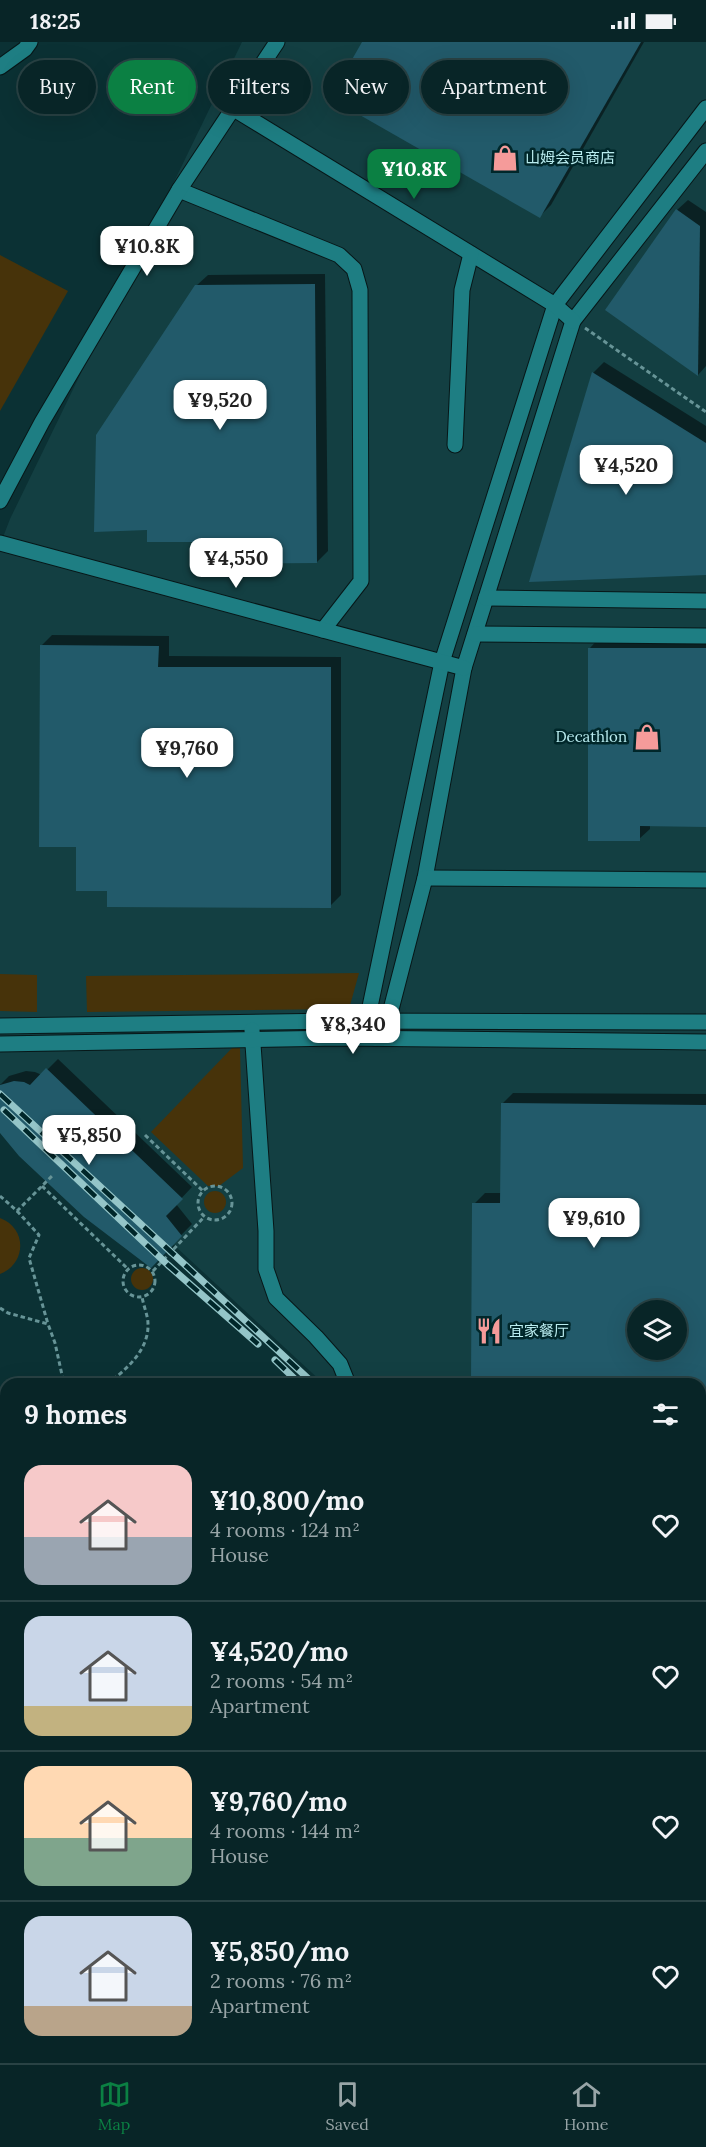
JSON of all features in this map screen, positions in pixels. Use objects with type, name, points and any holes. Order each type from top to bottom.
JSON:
[{"type":"street","points":[[0,67],[25,49],[30,42]]},
{"type":"street","points":[[266,60],[277,42]]},
{"type":"street","points":[[375,1038],[368,1021],[442,662],[555,304],[706,108]]},
{"type":"street","points":[[0,501],[42,422],[179,190],[231,114]]},
{"type":"street","points":[[241,114],[555,304],[573,321]]},
{"type":"street","points":[[375,1038],[388,1021],[425,878],[464,668],[573,321],[706,152]]},
{"type":"street","points":[[179,190],[339,255],[354,269],[360,290],[361,581],[323,630]]},
{"type":"street","points":[[455,445],[462,290],[471,254]]},
{"type":"street","points":[[0,543],[464,668]]},
{"type":"street","points":[[486,598],[706,601]]},
{"type":"street","points":[[475,634],[706,636]]},
{"type":"street","points":[[425,878],[706,880]]},
{"type":"street","points":[[0,1026],[368,1021],[706,1022]]},
{"type":"street","points":[[252,1022],[266,1231],[266,1269],[276,1298],[316,1336],[340,1364],[346,1378]]},
{"type":"street","points":[[0,1044],[375,1038],[706,1042]]},
{"type":"path","points":[[573,321],[706,412]]},
{"type":"path","points":[[145,1135],[203,1191]]},
{"type":"path","points":[[17,1211],[54,1174]]},
{"type":"path","points":[[42,1186],[128,1269]]},
{"type":"path","points":[[213,1186],[224,1188],[232,1203],[231,1208],[224,1217],[213,1220],[204,1217],[198,1206],[198,1200],[203,1191],[213,1186]]},
{"type":"path","points":[[0,1196],[39,1235],[29,1258],[55,1343],[63,1378]]},
{"type":"path","points":[[153,1271],[204,1217]]},
{"type":"path","points":[[142,1265],[153,1271],[155,1285],[149,1293],[134,1296],[126,1289],[123,1279],[132,1266],[142,1265]]},
{"type":"path","points":[[114,1378],[135,1359],[144,1343],[148,1325],[142,1296]]},
{"type":"path","points":[[0,1308],[8,1313],[48,1324]]},
{"type":"shaded area","points":[[242,42],[706,42],[706,1378],[318,1378],[0,1084],[0,545],[10,519],[208,112],[208,114],[311,114],[311,60],[233,60]]},
{"type":"shaded area","points":[[0,255],[68,291],[0,411]]},
{"type":"shaded area","points":[[359,973],[349,1009],[87,1012],[86,976]]},
{"type":"shaded area","points":[[0,974],[37,975],[37,1012],[0,1011]]},
{"type":"shaded area","points":[[233,1047],[240,1048],[243,1168],[219,1186],[208,1186],[151,1132]]},
{"type":"shaded area","points":[[215,1191],[223,1194],[226,1202],[223,1210],[215,1213],[207,1210],[204,1202],[207,1194]]},
{"type":"shaded area","points":[[0,1218],[15,1229],[20,1246],[15,1262],[0,1274]]},
{"type":"shaded area","points":[[142,1268],[150,1271],[153,1279],[150,1287],[142,1290],[134,1287],[131,1279],[134,1271]]},
{"type":"building","name":"山姆会员商店","points":[[362,42],[641,42],[540,218],[358,114],[409,114],[409,60],[352,60]]},
{"type":"building","points":[[676,209],[700,226],[698,376],[605,310]]},
{"type":"building","points":[[315,284],[317,563],[201,564],[201,542],[147,542],[147,530],[94,532],[96,435],[195,285]]},
{"type":"building","points":[[592,372],[706,443],[706,575],[529,582]]},
{"type":"building","points":[[40,645],[159,646],[158,667],[331,667],[331,908],[107,907],[107,891],[76,891],[76,847],[39,847]]},
{"type":"building","name":"Decathlon","points":[[588,648],[706,648],[706,827],[640,826],[640,841],[588,841]]},
{"type":"building","points":[[46,1068],[183,1199],[166,1216],[182,1236],[151,1268],[84,1217],[19,1156],[0,1133],[0,1085],[14,1081],[30,1085]]},
{"type":"building","points":[[501,1103],[706,1105],[706,1378],[471,1378],[472,1203],[500,1203]]},
{"type":"railway","points":[[0,1094],[308,1378]]},
{"type":"railway","points":[[4,1110],[168,1265],[258,1344]]},
{"type":"railway","points":[[275,1360],[294,1378]]},
{"type":"place","name":"山姆会员商店","points":[[505,158]]},
{"type":"place","name":"Decathlon","points":[[647,737]]},
{"type":"place","name":"宜家餐厅","points":[[489,1331]]}]
